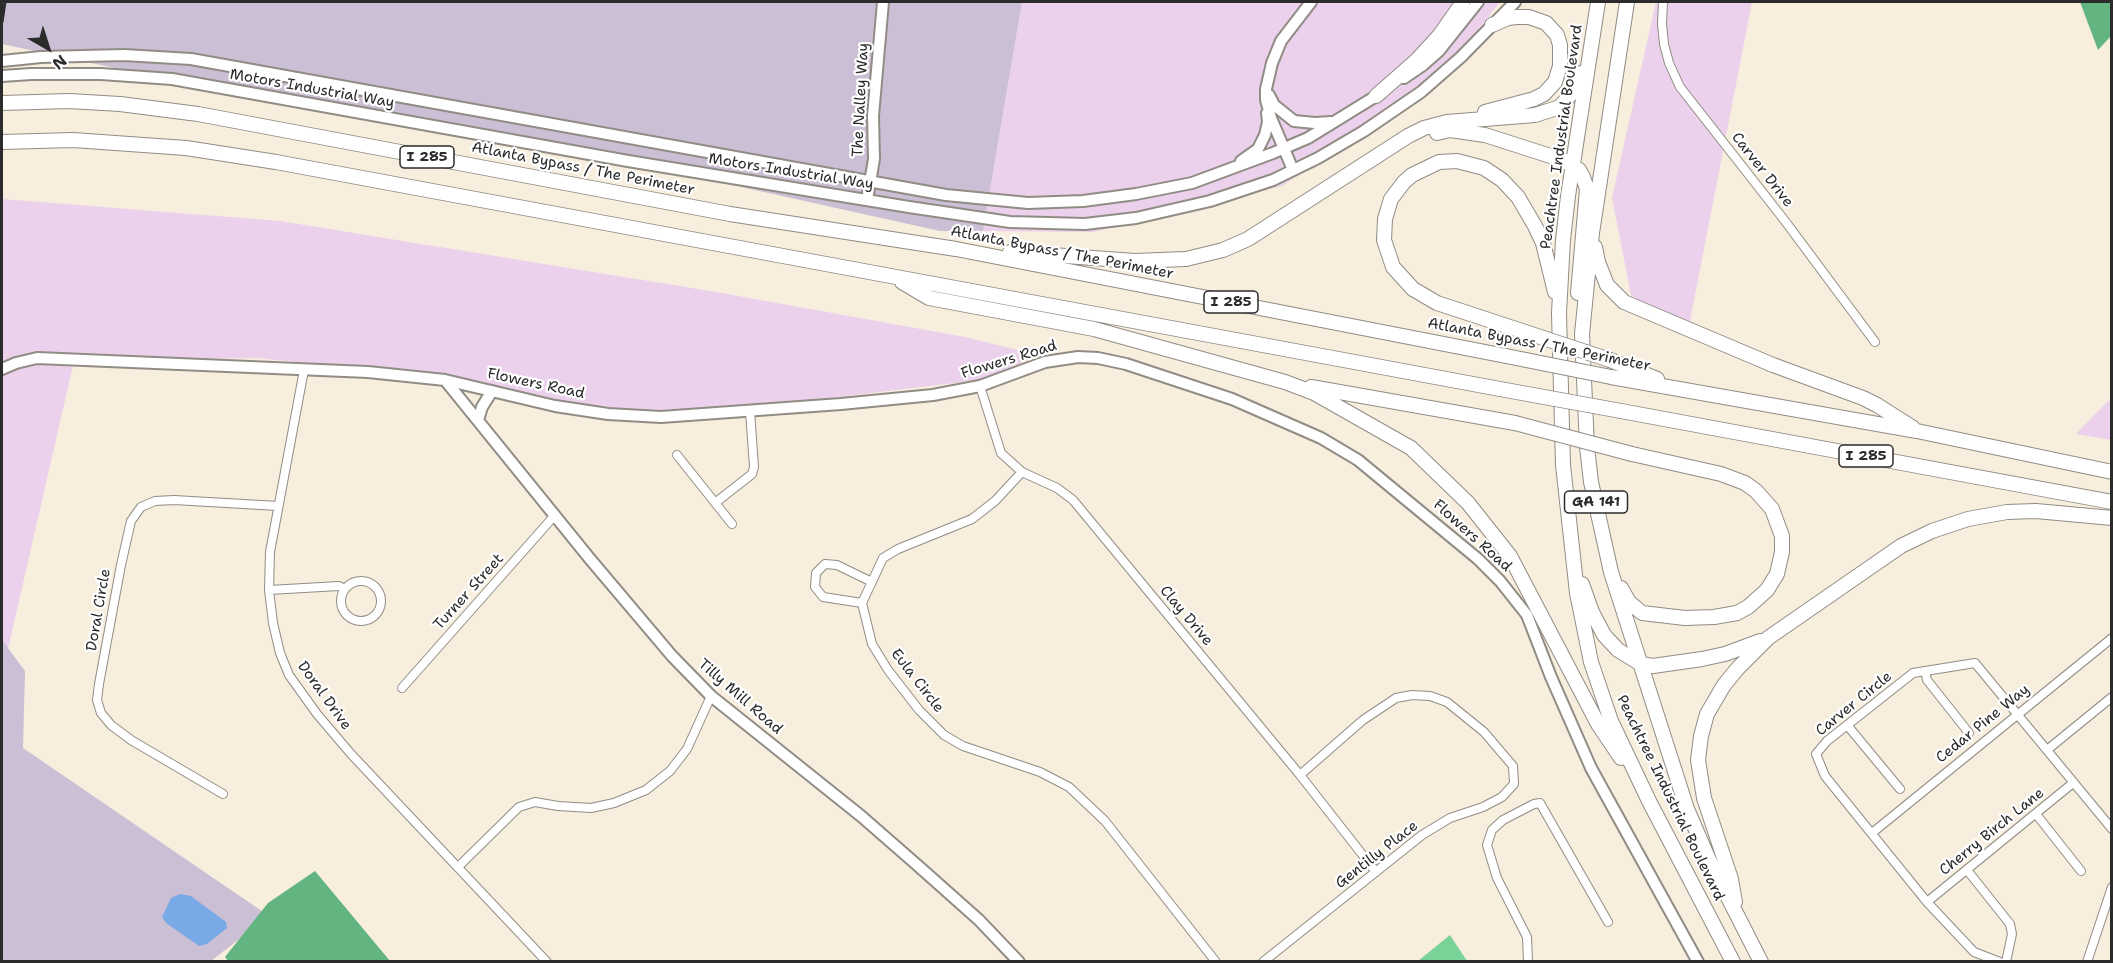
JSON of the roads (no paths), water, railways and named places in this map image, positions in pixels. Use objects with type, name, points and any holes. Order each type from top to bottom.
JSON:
[{"type":"highway","points":[[1376,96],[1417,60],[1439,36],[1463,2]]},
{"type":"highway","name":"Peachtree Industrial Boulevard","points":[[1627,2],[1593,233],[1582,334],[1587,447],[1591,482],[1611,572],[1687,810],[1709,860],[1761,962]]},
{"type":"highway","name":"Peachtree Industrial Boulevard","points":[[1597,3],[1572,165],[1563,240],[1559,313],[1563,465],[1572,556],[1581,619],[1597,683],[1611,720],[1649,801],[1733,962]]},
{"type":"highway","points":[[956,249],[1135,261],[1186,259],[1223,250],[1248,239],[1407,136],[1424,128],[1534,99],[1544,94],[1555,82],[1560,66],[1560,45],[1557,34],[1551,27],[1529,17],[1508,18],[1492,25]]},
{"type":"highway","points":[[1447,122],[1534,115],[1560,107],[1574,90],[1590,51]]},
{"type":"highway","name":"Atlanta Bypass / The Perimeter","points":[[2,103],[69,101],[120,104],[198,114],[730,214],[956,249],[1611,377],[1917,431],[2112,472]]},
{"type":"highway","points":[[1380,155],[1418,137],[1450,130],[1485,135],[1572,165],[1583,177],[1587,189],[1578,291],[1582,334]]},
{"type":"highway","name":"I 285","points":[[2,142],[73,140],[186,148],[407,185],[2112,502]]},
{"type":"highway","points":[[1559,313],[1543,243],[1525,207],[1494,173],[1466,162],[1448,160],[1420,169],[1404,182],[1391,199],[1387,209],[1384,240],[1393,267],[1405,283],[1422,296],[1452,309],[1610,360],[1681,389]]},
{"type":"highway","points":[[1593,233],[1598,262],[1604,278],[1612,291],[1624,302],[1763,361],[1863,398],[1917,431]]},
{"type":"highway","points":[[892,277],[929,298],[1094,329],[1285,382],[1314,393],[1411,448],[1468,503],[1510,556],[1598,724],[1649,801]]},
{"type":"highway","points":[[1285,382],[1515,423],[1734,478],[1756,491],[1772,509],[1782,536],[1780,564],[1773,582],[1748,608],[1737,613],[1685,618],[1642,613],[1629,602],[1611,572]]},
{"type":"highway","points":[[1736,913],[1731,879],[1704,798],[1699,773],[1700,746],[1707,714],[1724,685],[1738,668],[1768,638],[1900,546],[1948,525],[1994,513],[2019,511],[2112,518]]},
{"type":"highway","points":[[1572,556],[1592,612],[1604,635],[1618,650],[1641,664],[1653,666],[1701,659],[1725,654],[1768,638]]},
{"type":"main road","name":"The Nalley Way","points":[[867,200],[874,159],[873,111],[883,2]]},
{"type":"main road","points":[[1232,168],[1258,148],[1268,122],[1266,95],[1272,63],[1281,41],[1311,2]]},
{"type":"main road","name":"Motors Industrial Way","points":[[2,61],[41,57],[124,55],[191,59],[946,195],[1028,203],[1136,194],[1192,183],[1308,138],[1423,65],[1439,51],[1478,2]]},
{"type":"main road","name":"Motors Industrial Way","points":[[2,76],[101,74],[172,79],[628,161],[867,200],[1010,222],[1085,224],[1136,218],[1200,203],[1273,180],[1318,158],[1411,100],[1450,68],[1515,2]]},
{"type":"main road","points":[[1620,2],[1623,20]]},
{"type":"main road","points":[[1266,95],[1274,105],[1294,121],[1334,122]]},
{"type":"main road","points":[[1266,95],[1283,149],[1293,170]]},
{"type":"main road","name":"Flowers Road","points":[[2,369],[37,358],[396,374],[445,380],[555,406],[608,414],[661,417],[933,395],[980,386],[1045,362],[1063,358],[1088,357],[1126,364],[1232,399],[1341,448],[1479,558],[1500,581],[1527,615],[1591,768],[1698,962]]},
{"type":"main road","name":"Tilly Mill Road","points":[[445,380],[590,560],[672,656],[711,696],[900,850],[979,920],[1019,962]]},
{"type":"main road","points":[[478,420],[482,407],[492,391]]},
{"type":"street","name":"Carver Drive","points":[[1663,2],[1664,44],[1669,63],[1680,87],[1785,221],[1875,342]]},
{"type":"street","name":"Doral Drive","points":[[304,370],[270,552],[269,590],[273,623],[280,653],[289,675],[317,714],[351,754],[547,962]]},
{"type":"street","name":"Clay Drive","points":[[980,386],[1001,453],[1022,472],[1057,488],[1073,500],[1300,775],[1376,872]]},
{"type":"street","points":[[715,502],[752,474],[754,467],[750,411]]},
{"type":"street","points":[[677,455],[732,525]]},
{"type":"street","points":[[872,582],[837,565],[825,564],[816,573],[815,587],[823,597],[862,603],[872,582],[883,558],[898,549],[972,519],[995,501],[1022,472]]},
{"type":"street","name":"Doral Circle","points":[[223,794],[131,740],[111,725],[101,713],[97,700],[99,684],[121,564],[131,521],[141,507],[155,501],[278,506]]},
{"type":"street","name":"Turner Street","points":[[402,688],[555,515]]},
{"type":"street","points":[[358,581],[373,585],[381,598],[377,612],[371,618],[364,620],[349,617],[341,604],[345,589],[358,581]]},
{"type":"street","points":[[269,590],[339,586],[345,589]]},
{"type":"street","name":"Eula Circle","points":[[862,603],[872,644],[888,670],[919,710],[944,735],[963,746],[1040,772],[1069,788],[1105,820],[1215,962]]},
{"type":"street","name":"Cedar Pine Way","points":[[1872,833],[2112,638]]},
{"type":"street","name":"Carver Circle","points":[[2000,962],[1974,952],[1928,902],[1825,776],[1816,754],[1827,741],[1913,673],[1975,663],[2112,828]]},
{"type":"street","points":[[1925,671],[1927,680],[1969,733]]},
{"type":"street","name":"Gentilly Place","points":[[1263,962],[1422,835],[1450,818],[1483,807],[1502,797],[1514,784],[1512,766],[1484,732],[1448,702],[1430,696],[1412,695],[1396,698],[1363,720],[1300,775]]},
{"type":"street","points":[[458,867],[519,807],[535,802],[591,808],[614,803],[646,790],[670,771],[687,749],[711,696]]},
{"type":"street","points":[[2047,750],[2112,697]]},
{"type":"street","points":[[1848,725],[1900,789]]},
{"type":"street","name":"Cherry Birch Lane","points":[[1928,902],[2073,783]]},
{"type":"street","points":[[1528,962],[1527,937],[1497,878],[1487,845],[1492,830],[1503,820],[1534,804],[1540,803],[1608,922]]},
{"type":"street","points":[[2036,814],[2081,871]]},
{"type":"street","points":[[1967,870],[2010,924],[2012,934],[2006,962]]},
{"type":"street","points":[[2087,962],[2112,887]]},
{"type":"water","points":[[180,894],[191,896],[226,922],[227,928],[207,944],[199,946],[166,923],[162,917],[171,898]]},
{"type":"railway","points":[[2,22],[5,2]]}]
